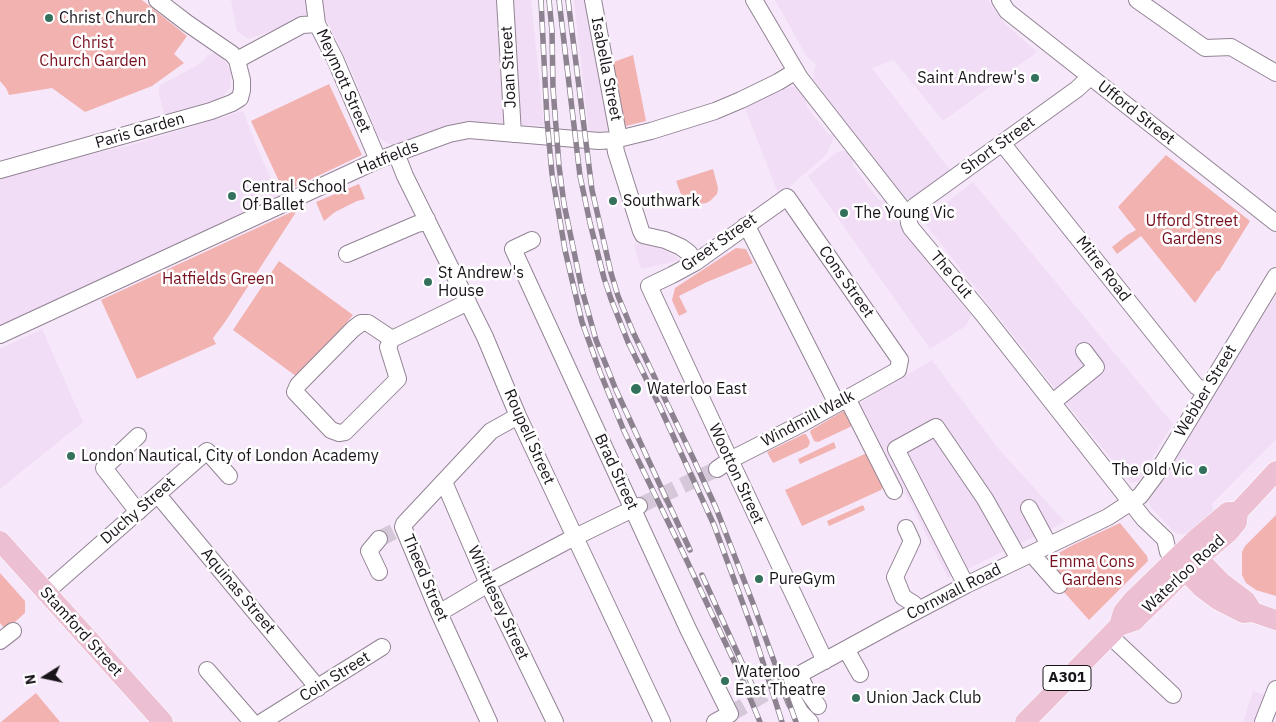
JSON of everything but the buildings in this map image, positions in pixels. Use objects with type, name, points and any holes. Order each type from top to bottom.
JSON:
[{"type":"main road","name":"Waterloo Road","points":[[1025,722],[1114,630],[1123,612],[1132,601],[1186,559],[1229,532],[1237,522],[1238,512],[1276,471]]},
{"type":"main road","name":"Stamford Street","points":[[0,541],[163,722]]},
{"type":"main road","points":[[1186,559],[1202,588],[1218,600],[1243,613],[1253,612],[1276,620]]},
{"type":"street","points":[[157,0],[232,54],[237,60],[302,25],[318,24]]},
{"type":"street","name":"Meymott Street","points":[[314,0],[318,24],[378,160]]},
{"type":"street","name":"Joan Street","points":[[505,0],[512,134]]},
{"type":"street","name":"Isabella Street","points":[[593,0],[617,139],[616,152],[641,231],[643,235],[665,240],[682,247],[696,262]]},
{"type":"street","name":"The Cut","points":[[754,0],[809,90],[908,216],[911,228],[982,313],[1144,519],[1165,540],[1168,552],[1186,559]]},
{"type":"street","name":"Ufford Street","points":[[1000,0],[1007,11],[1026,24],[1090,77],[1276,223]]},
{"type":"street","points":[[1137,0],[1205,48],[1231,47],[1276,73]]},
{"type":"street","name":"Paris Garden","points":[[0,170],[224,107],[240,98],[242,80],[237,60]]},
{"type":"street","name":"Hatfields","points":[[0,335],[378,160],[449,134],[469,130],[599,141],[617,139],[651,131],[715,111],[778,82],[796,71]]},
{"type":"street","name":"Short Street","points":[[908,216],[915,206],[1077,89],[1090,77]]},
{"type":"street","name":"Mitre Road","points":[[1002,143],[1196,386],[1205,392]]},
{"type":"street","name":"Roupell Street","points":[[396,153],[403,171],[485,336],[518,416],[662,722]]},
{"type":"street","name":"Greet Street","points":[[649,286],[696,262],[787,196]]},
{"type":"street","name":"Cons Street","points":[[787,196],[900,360],[898,370]]},
{"type":"street","points":[[347,254],[422,223],[427,219]]},
{"type":"street","points":[[745,226],[894,491]]},
{"type":"street","name":"Brad Street","points":[[532,240],[513,249],[555,330],[636,507],[688,629],[722,719]]},
{"type":"street","name":"Webber Street","points":[[1131,502],[1140,496],[1155,476],[1276,276]]},
{"type":"street","name":"Wootton Street","points":[[649,286],[723,464],[825,661]]},
{"type":"street","points":[[392,339],[368,323],[361,323],[298,386],[295,392],[330,430],[339,433],[345,432],[398,379],[388,347],[392,339],[468,302]]},
{"type":"street","points":[[1053,402],[1096,367],[1084,351]]},
{"type":"street","name":"Windmill Walk","points":[[723,464],[803,423],[898,370]]},
{"type":"street","name":"Theed Street","points":[[485,721],[400,528],[492,431],[518,416]]},
{"type":"street","points":[[966,585],[896,449],[936,427],[1026,556],[1037,560],[1059,585]]},
{"type":"street","points":[[138,436],[104,468],[138,512]]},
{"type":"street","name":"Duchy Street","points":[[45,592],[208,451],[228,476]]},
{"type":"street","name":"Whittlesey Street","points":[[444,482],[492,581],[555,722]]},
{"type":"street","name":"Aquinas Street","points":[[158,494],[318,688]]},
{"type":"street","name":"Cornwall Road","points":[[788,680],[966,585],[1108,517],[1131,502]]},
{"type":"street","points":[[439,613],[492,581],[636,507]]},
{"type":"street","points":[[1029,508],[1049,545]]},
{"type":"street","points":[[906,528],[912,540],[895,577],[903,597],[914,604],[916,611]]},
{"type":"street","points":[[379,572],[369,551],[380,539]]},
{"type":"street","points":[[1114,630],[1173,695]]},
{"type":"street","name":"Coin Street","points":[[262,722],[382,647]]},
{"type":"street","points":[[846,649],[860,674]]},
{"type":"street","points":[[207,670],[252,722]]},
{"type":"street","points":[[788,680],[807,691],[818,706]]},
{"type":"street","points":[[788,680],[794,701],[801,713],[810,722]]},
{"type":"street","points":[[1263,722],[1276,689]]},
{"type":"shaded area","points":[[231,0],[531,0],[544,126],[460,123],[392,145],[379,138],[352,72],[327,21],[308,17],[249,39],[237,31]]},
{"type":"shaded area","points":[[574,0],[597,0],[618,128],[598,136],[589,133]]},
{"type":"shaded area","points":[[775,0],[988,0],[1005,24],[1037,52],[943,121],[894,60],[872,68],[953,174],[923,196],[906,200],[813,79],[816,64],[807,57]]},
{"type":"shaded area","points":[[219,52],[231,71],[230,88],[221,98],[164,115],[159,86],[201,63],[208,55]]},
{"type":"shaded area","points":[[790,87],[798,87],[808,99],[806,106],[829,135],[835,135],[826,155],[779,196],[744,106]]},
{"type":"shaded area","points":[[243,111],[261,157],[279,195],[31,315],[0,328],[0,175],[128,146]]},
{"type":"shaded area","points":[[841,151],[850,152],[854,158],[853,166],[879,200],[887,201],[904,232],[971,315],[966,326],[930,349],[808,176]]},
{"type":"shaded area","points":[[973,182],[1173,424],[1151,460],[1149,470],[1136,482],[1132,483],[1129,481],[923,221]]},
{"type":"shaded area","points":[[634,244],[649,244],[681,260],[641,269]]},
{"type":"shaded area","points":[[1276,295],[1276,439],[1212,504],[1213,513],[1190,533],[1179,534],[1173,531],[1150,506],[1149,499]]},
{"type":"shaded area","points":[[42,329],[83,422],[0,489],[0,349]]},
{"type":"shaded area","points":[[932,360],[997,447],[1065,522],[948,578],[860,403]]},
{"type":"shaded area","points":[[1253,691],[1265,695],[1257,722],[1243,722]]},
{"type":"green space","name":"Christ Church Garden","points":[[0,0],[142,0],[187,36],[174,54],[184,63],[152,86],[85,112],[52,88],[9,95],[0,81]]},
{"type":"green space","points":[[633,55],[646,121],[618,128],[608,64]]},
{"type":"green space","points":[[329,84],[362,155],[284,192],[251,121]]},
{"type":"green space","name":"Ufford Street Gardens","points":[[1166,155],[1250,221],[1219,271],[1217,271],[1195,303],[1141,236],[1117,254],[1112,247],[1136,230],[1118,207]]},
{"type":"green space","points":[[713,169],[718,188],[717,194],[710,201],[695,205],[682,197],[676,181]]},
{"type":"green space","points":[[359,184],[365,199],[335,212],[324,221],[316,202]]},
{"type":"green space","name":"Hatfields Green","points":[[298,209],[213,338],[216,344],[137,379],[101,300]]},
{"type":"green space","points":[[736,248],[746,249],[753,263],[679,296],[687,312],[679,316],[672,300],[675,288]]},
{"type":"green space","points":[[279,261],[353,315],[300,379],[233,330]]},
{"type":"green space","points":[[847,409],[853,423],[852,426],[818,442],[814,441],[811,430]]},
{"type":"green space","points":[[806,434],[810,442],[808,447],[773,463],[767,452]]},
{"type":"green space","points":[[834,442],[836,448],[800,464],[798,459]]},
{"type":"green space","points":[[867,453],[883,486],[881,490],[802,526],[785,490]]},
{"type":"green space","points":[[863,505],[865,510],[829,526],[827,521]]},
{"type":"green space","points":[[1276,515],[1276,596],[1256,590],[1246,583],[1242,575],[1242,552],[1245,546]]},
{"type":"green space","name":"Emma Cons Gardens","points":[[1120,523],[1147,556],[1148,561],[1089,620],[1063,591],[1050,563],[1057,554]]},
{"type":"green space","points":[[0,573],[25,601],[25,613],[6,630],[0,623]]},
{"type":"green space","points":[[36,693],[60,722],[1,722]]},
{"type":"tunnel","points":[[639,506],[717,469]]},
{"type":"tunnel","points":[[379,539],[397,530]]},
{"type":"tunnel","points":[[730,714],[780,685]]},
{"type":"railway","points":[[541,0],[547,120],[552,174],[565,250],[582,322],[624,431],[740,674],[760,722]]},
{"type":"railway","points":[[549,0],[559,166],[564,204],[582,290],[596,340],[616,390],[690,550]]},
{"type":"railway","points":[[559,0],[580,176],[604,278],[628,342],[714,525],[753,631],[782,722]]},
{"type":"railway","points":[[568,0],[592,190],[618,296],[716,508],[796,722]]},
{"type":"railway","points":[[702,575],[753,687]]},
{"type":"place","name":"Christ Church","points":[[49,18]]},
{"type":"place","name":"Saint Andrew's","points":[[1035,78]]},
{"type":"place","name":"Central School Of Ballet","points":[[232,196]]},
{"type":"place","name":"Southwark","points":[[613,201]]},
{"type":"place","name":"The Young Vic","points":[[844,213]]},
{"type":"place","name":"St Andrew's House","points":[[428,282]]},
{"type":"place","name":"Waterloo East","points":[[636,389]]},
{"type":"place","name":"London Nautical, City of London Academy","points":[[71,456]]},
{"type":"place","name":"The Old Vic","points":[[1203,470]]},
{"type":"place","name":"PureGym","points":[[759,579]]},
{"type":"place","name":"Waterloo East Theatre","points":[[725,681]]},
{"type":"place","name":"Union Jack Club","points":[[856,698]]}]
